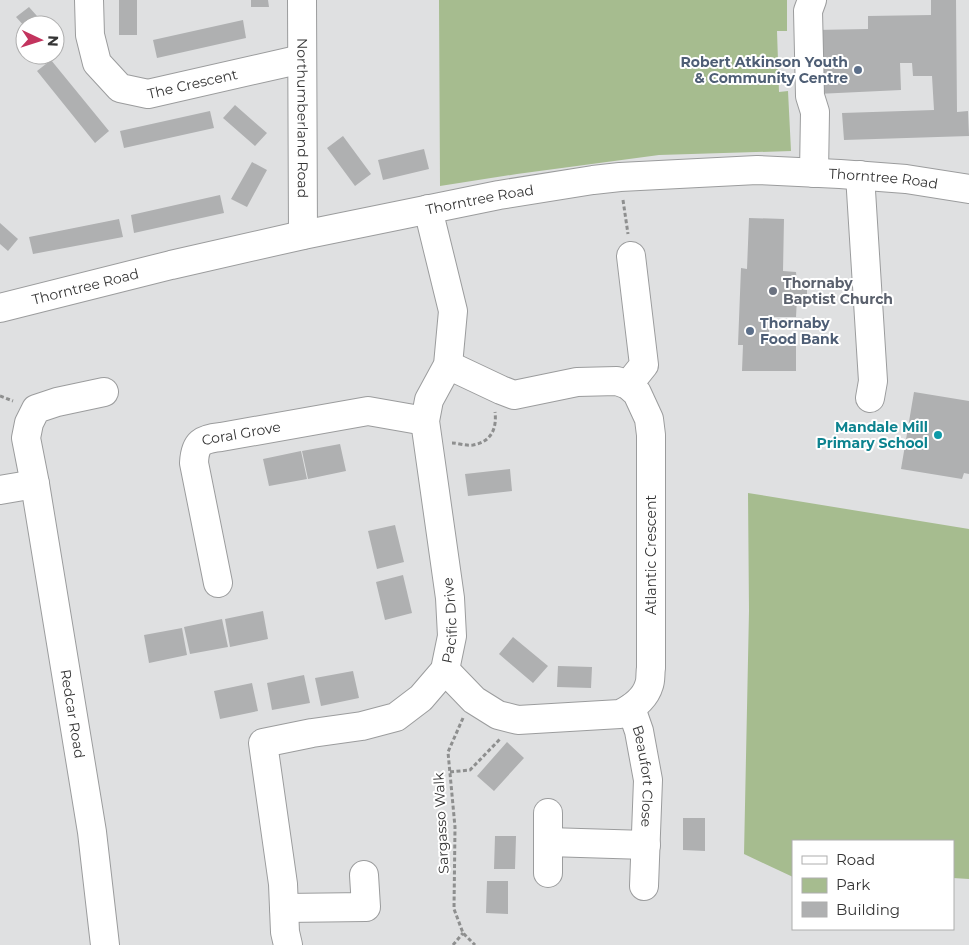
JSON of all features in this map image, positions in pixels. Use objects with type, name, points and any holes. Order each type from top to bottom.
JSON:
[{"type":"street","name":"The Crescent","points":[[89,0],[90,35],[97,63],[120,88],[148,94],[302,59]]},
{"type":"street","name":"Northumberland Road","points":[[302,0],[303,235]]},
{"type":"street","points":[[812,0],[808,11],[810,96],[815,112],[814,172]]},
{"type":"street","name":"Thorntree Road","points":[[0,308],[171,265],[428,208],[593,180],[757,170],[906,179],[969,189]]},
{"type":"street","points":[[860,175],[873,382],[870,398]]},
{"type":"street","name":"Pacific Drive","points":[[288,945],[285,932],[283,884],[263,743],[312,733],[362,726],[396,717],[422,698],[445,670],[452,636],[450,598],[427,430],[429,400],[448,365],[453,311],[428,208]]},
{"type":"street","points":[[448,365],[514,395],[577,382],[617,381],[628,385],[644,365],[631,256]]},
{"type":"street","name":"Atlantic Crescent","points":[[628,385],[637,393],[649,418],[651,435],[651,668],[649,686],[642,698],[631,708]]},
{"type":"street","name":"Redcar Road","points":[[104,392],[57,402],[36,409],[29,423],[26,438],[92,832],[105,945]]},
{"type":"street","name":"Coral Grove","points":[[218,583],[194,463],[194,451],[201,443],[209,438],[368,411],[427,430]]},
{"type":"street","points":[[0,490],[34,484]]},
{"type":"street","points":[[445,670],[474,700],[498,716],[518,720],[620,714],[631,708]]},
{"type":"street","name":"Beaufort Close","points":[[631,708],[638,731],[648,780],[644,886]]},
{"type":"street","points":[[548,813],[548,873]]},
{"type":"street","name":"Beaufort Close","points":[[548,842],[646,845]]},
{"type":"street","points":[[284,908],[366,907],[364,875]]},
{"type":"path","points":[[620,177],[631,256]]},
{"type":"path","points":[[427,430],[472,445],[488,439],[495,428],[496,418],[486,383]]},
{"type":"path","name":"Sargasso Walk","points":[[474,700],[466,712],[448,752],[455,827],[454,909],[463,933],[475,945]]},
{"type":"path","points":[[450,772],[470,770],[518,720]]},
{"type":"path","points":[[453,945],[463,933]]},
{"type":"green space","points":[[439,0],[787,0],[787,31],[777,31],[779,92],[788,91],[791,151],[659,155],[440,186]]},
{"type":"green space","points":[[748,493],[969,529],[969,879],[954,878],[954,840],[792,840],[792,877],[744,854],[749,611]]},
{"type":"building","points":[[119,0],[137,0],[137,35],[119,35]]},
{"type":"building","points":[[251,0],[268,0],[269,7],[251,7]]},
{"type":"building","name":"Robert Atkinson Youth & Community Centre","points":[[931,0],[956,0],[957,112],[968,111],[969,136],[844,140],[842,113],[934,110],[932,76],[913,76],[912,63],[900,63],[901,90],[817,94],[815,30],[868,29],[868,16],[931,15]]},
{"type":"building","points":[[29,7],[36,15],[19,15]]},
{"type":"building","points":[[243,20],[246,38],[157,58],[153,40]]},
{"type":"building","points":[[45,65],[55,65],[109,131],[95,143],[37,71]]},
{"type":"building","points":[[235,105],[267,133],[255,146],[223,118]]},
{"type":"building","points":[[210,111],[214,128],[124,148],[120,131]]},
{"type":"building","points":[[343,136],[371,174],[355,186],[327,148]]},
{"type":"building","points":[[424,149],[429,169],[383,180],[378,160]]},
{"type":"building","points":[[252,162],[267,170],[247,207],[231,199]]},
{"type":"building","points":[[220,195],[224,213],[134,233],[131,215]]},
{"type":"building","name":"Thornaby Baptist Church","points":[[749,218],[784,219],[783,271],[796,272],[797,283],[807,283],[807,298],[797,298],[796,317],[769,317],[769,345],[796,346],[796,371],[742,371],[743,345],[738,345],[741,268],[747,269]]},
{"type":"building","points":[[119,219],[123,237],[33,254],[29,237]]},
{"type":"building","points":[[0,223],[18,239],[8,251],[0,244]]},
{"type":"building","name":"Mandale Mill Primary School","points":[[914,392],[969,401],[969,474],[964,473],[962,479],[901,469]]},
{"type":"building","points":[[340,444],[346,471],[308,479],[302,451]]},
{"type":"building","points":[[301,451],[307,479],[269,486],[263,459]]},
{"type":"building","points":[[510,469],[512,491],[468,496],[465,474]]},
{"type":"building","points":[[395,525],[404,562],[377,569],[368,531]]},
{"type":"building","points":[[403,575],[412,613],[385,620],[376,582]]},
{"type":"building","points":[[263,611],[268,639],[230,647],[225,619]]},
{"type":"building","points":[[222,619],[228,647],[190,654],[184,627]]},
{"type":"building","points":[[182,628],[187,655],[149,663],[144,635]]},
{"type":"building","points":[[513,637],[548,666],[533,683],[499,654]]},
{"type":"building","points":[[558,666],[592,667],[591,688],[557,687]]},
{"type":"building","points":[[353,671],[359,698],[321,706],[315,678]]},
{"type":"building","points":[[304,675],[310,703],[272,710],[267,683]]},
{"type":"building","points":[[252,683],[258,711],[220,719],[214,691]]},
{"type":"building","points":[[507,742],[524,758],[494,791],[477,776]]},
{"type":"building","points":[[683,818],[705,818],[705,851],[683,850]]},
{"type":"building","points":[[495,836],[516,836],[515,869],[494,869]]},
{"type":"building","points":[[487,881],[508,881],[508,914],[486,913]]},
{"type":"place","name":"Robert Atkinson Youth & Community Centre","points":[[858,70]]},
{"type":"place","name":"Thornaby Baptist Church","points":[[773,291]]},
{"type":"place","name":"Thornaby Food Bank","points":[[750,331]]},
{"type":"place","name":"Mandale Mill Primary School","points":[[938,435]]}]
